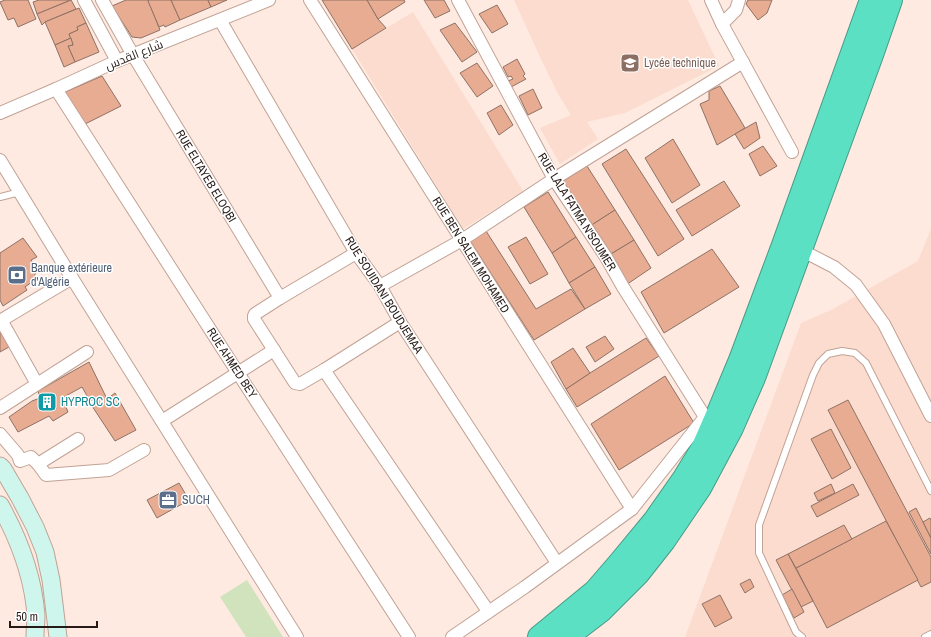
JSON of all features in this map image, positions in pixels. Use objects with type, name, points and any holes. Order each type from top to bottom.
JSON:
[{"type":"highway","points":[[567,637],[601,611],[638,574],[664,541],[700,488],[732,428],[754,378],[792,247],[872,0]]},
{"type":"highway","points":[[539,637],[595,591],[620,562],[654,521],[684,478],[702,447],[792,247],[872,55],[891,0]]},
{"type":"main road","points":[[0,466],[20,498],[35,527],[45,552],[51,580],[58,637]]},
{"type":"main road","points":[[0,505],[19,542],[27,566],[33,592],[36,617],[34,637]]},
{"type":"street","points":[[84,0],[117,61]]},
{"type":"street","name":"RUE ELTAYEB ELOQBI","points":[[102,0],[133,55],[280,298]]},
{"type":"street","name":"شارع القدس","points":[[0,113],[117,61],[269,0]]},
{"type":"street","name":"RUE BEN SALEM MOHAMED","points":[[310,0],[632,509]]},
{"type":"street","name":"RUE LALA FATMA N'SOUMER","points":[[458,0],[554,179],[606,257],[623,287],[705,417],[632,509]]},
{"type":"street","points":[[711,0],[722,24],[792,152]]},
{"type":"street","points":[[722,24],[736,10],[739,0]]},
{"type":"street","name":"RUE SOUIDANI BOUDJEMAA","points":[[220,20],[356,253],[380,286],[400,322],[557,563]]},
{"type":"street","points":[[380,286],[462,240],[554,179],[743,62]]},
{"type":"street","name":"RUE AHMED BEY","points":[[56,89],[409,637]]},
{"type":"street","points":[[0,160],[72,278],[297,637]]},
{"type":"street","points":[[792,247],[834,267],[856,285],[884,324],[931,416]]},
{"type":"street","points":[[356,253],[255,314],[254,319],[297,384],[300,384],[324,370],[400,322]]},
{"type":"street","points":[[37,384],[0,321],[72,278]]},
{"type":"street","points":[[162,421],[274,350]]},
{"type":"street","points":[[0,408],[87,352]]},
{"type":"street","points":[[324,370],[488,611]]},
{"type":"street","points":[[0,434],[20,460],[31,457],[46,475],[109,470],[144,450]]},
{"type":"street","points":[[38,464],[78,439]]},
{"type":"street","points":[[452,637],[525,587],[632,509]]},
{"type":"lane","points":[[0,196],[20,192]]},
{"type":"lane","points":[[802,637],[796,632],[759,552],[759,525],[813,375],[819,363],[828,354],[842,351],[855,353],[866,363],[931,491]]},
{"type":"lane","points":[[925,637],[931,634]]},
{"type":"shaded area","name":"Lycée technique","points":[[514,0],[688,0],[719,66],[625,113],[587,122],[598,139],[560,164],[540,128],[571,115],[557,92]]},
{"type":"shaded area","points":[[413,12],[523,191],[463,229],[352,49]]},
{"type":"shaded area","points":[[931,229],[931,637],[685,637],[801,323],[833,309],[918,261]]},
{"type":"green space","points":[[247,580],[283,637],[246,637],[220,597]]},
{"type":"building","points":[[5,0],[28,0],[36,19],[18,27],[14,18],[8,20],[0,2]]},
{"type":"building","points":[[39,0],[71,0],[37,14],[33,2]]},
{"type":"building","points":[[71,0],[76,9],[45,22],[42,25],[37,14]]},
{"type":"building","points":[[126,0],[148,0],[160,30],[141,38],[132,37],[112,6]]},
{"type":"building","points":[[171,0],[180,20],[165,27],[164,25],[159,27],[148,1]]},
{"type":"building","points":[[171,0],[208,0],[211,7],[180,20]]},
{"type":"building","points":[[208,0],[227,0],[211,7]]},
{"type":"building","points":[[322,0],[367,0],[378,19],[386,28],[352,49]]},
{"type":"building","points":[[367,0],[404,0],[405,2],[378,19]]},
{"type":"building","points":[[424,0],[444,0],[450,11],[435,18]]},
{"type":"building","points":[[748,0],[772,0],[767,13],[758,20],[746,4]]},
{"type":"building","points":[[497,5],[508,24],[492,33],[479,14]]},
{"type":"building","points":[[79,8],[86,23],[77,27],[78,30],[69,34],[71,38],[55,45],[45,22]]},
{"type":"building","points":[[86,23],[99,52],[75,62],[68,46],[73,45],[69,34],[78,30],[77,27]]},
{"type":"building","points":[[455,23],[477,52],[462,62],[440,30]]},
{"type":"building","points":[[71,38],[73,45],[68,46],[75,62],[64,67],[55,45]]},
{"type":"building","points":[[517,59],[525,74],[523,76],[526,79],[511,87],[508,81],[513,79],[511,76],[508,77],[503,67]]},
{"type":"building","points":[[477,63],[493,86],[477,97],[460,73]]},
{"type":"building","points":[[102,76],[121,106],[85,124],[65,92]]},
{"type":"building","points":[[720,86],[745,128],[717,145],[700,104],[709,100],[709,91]]},
{"type":"building","points":[[533,89],[542,108],[528,115],[519,96]]},
{"type":"building","points":[[501,105],[513,125],[499,135],[487,113]]},
{"type":"building","points":[[756,122],[760,138],[744,149],[735,134]]},
{"type":"building","points":[[673,139],[700,185],[672,203],[645,158]]},
{"type":"building","points":[[763,146],[777,166],[760,176],[749,154]]},
{"type":"building","points":[[626,149],[684,239],[658,256],[602,164]]},
{"type":"building","points":[[587,166],[615,210],[587,228],[560,183]]},
{"type":"building","points":[[724,181],[740,206],[692,236],[676,210]]},
{"type":"building","points":[[548,192],[576,237],[552,253],[524,207]]},
{"type":"building","points":[[615,210],[634,240],[606,257],[587,228]]},
{"type":"building","points":[[486,231],[536,309],[571,289],[585,309],[534,340],[470,241]]},
{"type":"building","points":[[526,237],[548,274],[530,284],[508,247]]},
{"type":"building","points":[[576,237],[595,267],[569,283],[552,253]]},
{"type":"building","name":"Banque extérieure d'Algérie","points":[[23,238],[37,257],[31,260],[37,269],[32,282],[25,287],[27,290],[3,306],[0,300],[0,253]]},
{"type":"building","points":[[634,240],[651,268],[623,287],[606,257]]},
{"type":"building","points":[[712,249],[739,287],[664,333],[641,292]]},
{"type":"building","points":[[595,267],[611,294],[585,309],[569,283]]},
{"type":"building","points":[[0,331],[9,347],[0,352]]},
{"type":"building","points":[[605,336],[614,349],[595,362],[586,347]]},
{"type":"building","points":[[646,338],[659,356],[577,407],[566,389]]},
{"type":"building","points":[[573,348],[590,373],[566,389],[551,362]]},
{"type":"building","name":"HYPROC SC","points":[[89,362],[107,399],[115,393],[136,430],[115,441],[92,406],[98,403],[96,398],[90,401],[82,387],[62,398],[68,412],[53,421],[49,416],[18,432],[9,417],[32,401],[40,398],[38,391]]},
{"type":"building","points":[[665,376],[694,423],[619,470],[591,424]]},
{"type":"building","points":[[848,400],[931,557],[931,582],[921,587],[828,410]]},
{"type":"building","points":[[831,429],[851,468],[832,479],[811,439]]},
{"type":"building","name":"SUCH","points":[[179,483],[189,500],[157,518],[147,500]]},
{"type":"building","points":[[831,484],[835,493],[818,501],[814,493]]},
{"type":"building","points":[[853,484],[859,495],[817,517],[811,506]]},
{"type":"building","points":[[916,508],[931,538],[931,554],[909,512]]},
{"type":"building","points":[[930,518],[931,520],[931,538],[923,522]]},
{"type":"building","points":[[886,521],[918,580],[827,628],[796,568]]},
{"type":"building","points":[[844,525],[852,539],[796,568],[788,554]]},
{"type":"building","points":[[788,554],[813,601],[801,607],[776,560]]},
{"type":"building","points":[[750,579],[754,587],[745,593],[740,584]]},
{"type":"building","points":[[792,589],[804,612],[794,618],[782,595]]},
{"type":"building","points":[[720,595],[732,618],[715,627],[702,604]]},
{"type":"place","name":"Lycée technique","points":[[630,63]]},
{"type":"place","name":"Banque extérieure d'Algérie","points":[[17,275]]},
{"type":"place","name":"HYPROC SC","points":[[47,402]]},
{"type":"place","name":"SUCH","points":[[168,500]]}]
